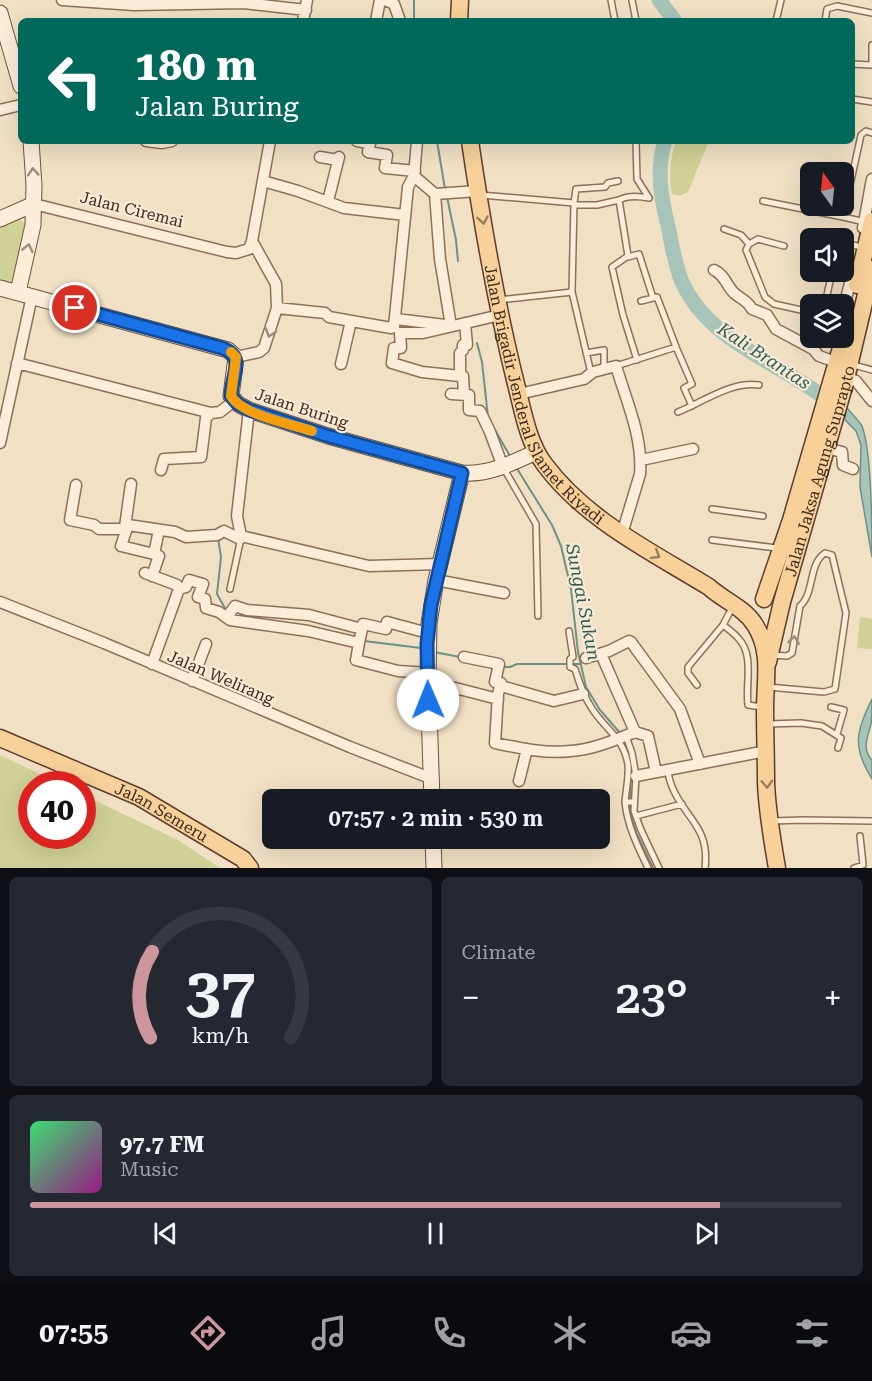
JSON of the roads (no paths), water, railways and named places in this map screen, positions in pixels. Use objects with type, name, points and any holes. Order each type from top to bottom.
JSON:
[{"type":"main road","points":[[459,18],[460,0]]},
{"type":"main road","name":"Jalan Brigadir Jenderal Slamet Riyadi","points":[[470,144],[498,308],[519,394],[529,455],[585,507],[622,534],[709,587],[753,622],[769,659]]},
{"type":"main road","name":"Jalan Jaksa Agung Suprapto","points":[[764,599],[782,548],[788,520],[826,425],[841,373],[866,274],[862,248],[869,222]]},
{"type":"main road","name":"Jalan Jaksa Agung Suprapto","points":[[854,298],[866,274]]},
{"type":"main road","name":"Jalan Jaksa Agung Suprapto","points":[[841,373],[843,348]]},
{"type":"main road","name":"Jalan Jaksa Agung Suprapto","points":[[769,659],[792,604],[826,448],[826,425]]},
{"type":"main road","name":"Jalan Brigadir Jenderal Slamet Riyadi","points":[[709,587],[754,605],[764,599]]},
{"type":"main road","points":[[764,599],[769,609],[792,604]]},
{"type":"main road","points":[[769,659],[766,686],[766,751],[769,821],[777,868]]},
{"type":"main road","name":"Jalan Semeru","points":[[0,738],[139,797],[243,859],[250,868]]},
{"type":"main road","name":"Jalan Semeru","points":[[0,746],[132,804],[184,831],[243,868]]},
{"type":"street","points":[[62,0],[134,5],[244,3],[305,10]]},
{"type":"street","points":[[377,18],[380,0]]},
{"type":"street","points":[[385,0],[394,4],[399,18]]},
{"type":"street","points":[[1,20],[18,76]]},
{"type":"street","points":[[0,110],[18,106]]},
{"type":"street","points":[[0,443],[3,412],[17,363],[32,232],[34,204],[31,144]]},
{"type":"street","points":[[0,288],[222,348],[236,357],[259,352],[264,348],[277,308],[276,284],[252,241],[269,144]]},
{"type":"street","points":[[370,144],[368,152],[387,155],[385,168],[415,179],[442,193],[478,193]]},
{"type":"street","points":[[277,308],[325,313],[329,317],[394,327],[405,215],[415,179],[417,144]]},
{"type":"street","points":[[320,157],[339,159],[328,201]]},
{"type":"street","name":"Jalan Jaksa Agung Suprapto","points":[[869,222],[872,179]]},
{"type":"street","points":[[263,181],[344,208],[405,215]]},
{"type":"street","points":[[442,193],[440,259],[451,326]]},
{"type":"street","points":[[0,219],[34,204]]},
{"type":"street","name":"Jalan Ciremai","points":[[34,204],[227,252],[236,253],[249,249],[252,241]]},
{"type":"street","points":[[714,270],[720,273],[734,293],[748,302],[752,309],[767,315],[776,329],[813,349],[841,373],[856,381],[872,401]]},
{"type":"street","points":[[464,394],[463,376],[422,372],[392,363],[394,348],[400,348],[400,333],[423,333],[465,323],[498,308]]},
{"type":"street","points":[[396,319],[451,326]]},
{"type":"street","points":[[340,364],[351,321]]},
{"type":"street","points":[[460,376],[460,352],[464,350],[463,345],[467,345],[465,323]]},
{"type":"street","name":"Jalan Jaksa Agung Suprapto","points":[[838,348],[841,373]]},
{"type":"street","name":"Jalan Buring","points":[[236,357],[237,364],[231,396],[234,401],[249,410],[328,436],[462,473],[483,472],[506,466],[529,455]]},
{"type":"street","points":[[17,363],[210,413],[220,412],[234,401]]},
{"type":"street","points":[[519,394],[584,379],[591,373],[616,366],[638,438],[641,460],[640,474],[622,534]]},
{"type":"street","points":[[451,394],[469,395],[469,410],[480,411],[506,466]]},
{"type":"street","points":[[241,538],[237,516],[249,410]]},
{"type":"street","points":[[161,470],[164,459],[203,456],[206,418],[210,413]]},
{"type":"street","points":[[826,448],[842,452],[843,465],[853,469]]},
{"type":"street","points":[[641,460],[693,449]]},
{"type":"street","points":[[431,789],[428,633],[436,580],[462,473]]},
{"type":"street","points":[[131,484],[121,546],[159,555],[148,575],[177,585],[179,589]]},
{"type":"street","points":[[76,485],[70,520],[94,525],[99,529],[126,526],[175,532],[186,537],[217,534],[224,531],[241,538],[369,566],[440,564]]},
{"type":"street","points":[[154,554],[159,530]]},
{"type":"street","points":[[179,589],[186,587],[189,580],[203,584],[198,597],[205,599],[206,608],[229,615]]},
{"type":"street","points":[[436,580],[504,593]]},
{"type":"street","points":[[152,664],[179,589]]},
{"type":"street","name":"Jalan Welirang","points":[[0,602],[430,778]]},
{"type":"street","points":[[229,615],[236,606],[247,610],[292,612],[360,638]]},
{"type":"street","points":[[229,615],[230,620],[360,638]]},
{"type":"street","points":[[428,633],[387,622],[386,629],[363,624],[356,660],[428,677],[498,699]]},
{"type":"street","points":[[586,658],[631,642],[680,709],[700,764]]},
{"type":"street","points":[[192,681],[206,644]]},
{"type":"street","points":[[601,654],[626,736]]},
{"type":"street","points":[[464,657],[500,664],[495,682],[501,683],[501,686],[554,701],[583,694]]},
{"type":"street","points":[[501,686],[495,743],[526,749],[569,752],[583,750],[626,736],[648,735],[656,772]]},
{"type":"street","points":[[519,781],[526,749]]},
{"type":"street","points":[[636,776],[766,751]]},
{"type":"street","points":[[433,849],[434,868]]},
{"type":"lane","points":[[611,0],[614,18]]},
{"type":"lane","points":[[632,0],[635,18]]},
{"type":"lane","points":[[777,18],[781,0]]},
{"type":"lane","points":[[826,18],[827,9],[837,6],[872,13]]},
{"type":"lane","points":[[855,64],[871,65],[872,45]]},
{"type":"lane","points":[[855,99],[872,102]]},
{"type":"lane","points":[[843,217],[861,135],[866,131],[872,133]]},
{"type":"lane","points":[[478,193],[597,205],[622,198],[638,196],[649,198],[637,179],[637,144]]},
{"type":"lane","points":[[591,373],[572,292],[576,189],[605,187],[608,183],[618,181]]},
{"type":"lane","points":[[619,200],[628,256]]},
{"type":"lane","points":[[763,201],[869,222]]},
{"type":"lane","points":[[724,230],[741,235],[748,244]]},
{"type":"lane","points":[[784,246],[758,239],[748,244],[746,250],[765,297],[774,304],[800,310]]},
{"type":"lane","points":[[854,245],[862,248]]},
{"type":"lane","points":[[637,360],[623,315],[612,267],[628,256],[639,254],[653,298]]},
{"type":"lane","points":[[498,308],[572,292]]},
{"type":"lane","points":[[641,301],[657,297],[692,384],[684,388],[692,406]]},
{"type":"lane","points":[[616,366],[676,347]]},
{"type":"lane","points":[[586,353],[604,351],[604,369]]},
{"type":"lane","points":[[841,373],[872,370]]},
{"type":"lane","points":[[678,412],[730,388],[750,384],[759,385]]},
{"type":"lane","points":[[506,466],[536,524],[538,616]]},
{"type":"lane","points":[[712,509],[763,516]]},
{"type":"lane","points":[[230,589],[241,538]]},
{"type":"lane","points":[[712,540],[782,548]]},
{"type":"lane","points":[[766,686],[824,692],[835,689],[846,613],[832,555],[825,554],[818,561],[806,600],[792,604]]},
{"type":"lane","points":[[697,685],[688,673],[688,667],[723,625],[734,606]]},
{"type":"lane","points":[[723,625],[739,638],[742,644],[748,669],[748,705],[766,716],[822,726],[841,738],[838,748]]},
{"type":"lane","points":[[569,631],[573,657],[570,663],[575,669],[583,694],[592,709],[626,736],[636,776],[629,802],[659,868]]},
{"type":"lane","points":[[831,707],[844,710],[837,734]]},
{"type":"lane","points":[[626,736],[624,750],[628,766],[628,820],[648,868]]},
{"type":"lane","points":[[667,770],[673,789],[702,834],[705,868]]},
{"type":"lane","points":[[636,816],[682,804]]},
{"type":"lane","points":[[769,821],[872,821]]},
{"type":"lane","points":[[854,868],[863,865],[860,836]]},
{"type":"waterway","points":[[414,0],[414,18]]},
{"type":"waterway","name":"Kali Brantas","points":[[659,0],[673,18]]},
{"type":"waterway","points":[[438,144],[445,189]]},
{"type":"waterway","name":"Kali Brantas","points":[[664,144],[660,173],[663,205],[678,270],[683,284],[696,305],[712,323],[731,338],[834,405]]},
{"type":"waterway","points":[[447,197],[458,261]]},
{"type":"waterway","name":"Sungai Sukun","points":[[477,343],[482,362],[488,417]]},
{"type":"waterway","name":"Sungai Sukun","points":[[495,430],[510,456]]},
{"type":"waterway","name":"Sungai Sukun","points":[[516,467],[552,525],[561,546],[571,589],[578,652],[586,687],[600,710],[621,734]]},
{"type":"waterway","points":[[218,538],[221,557],[217,594],[226,610]]},
{"type":"waterway","points":[[364,641],[421,648]]},
{"type":"waterway","points":[[434,652],[460,657]]},
{"type":"waterway","points":[[501,667],[517,664],[581,664]]},
{"type":"waterway","name":"Sungai Sukun","points":[[628,747],[631,764],[630,813],[653,868]]}]
